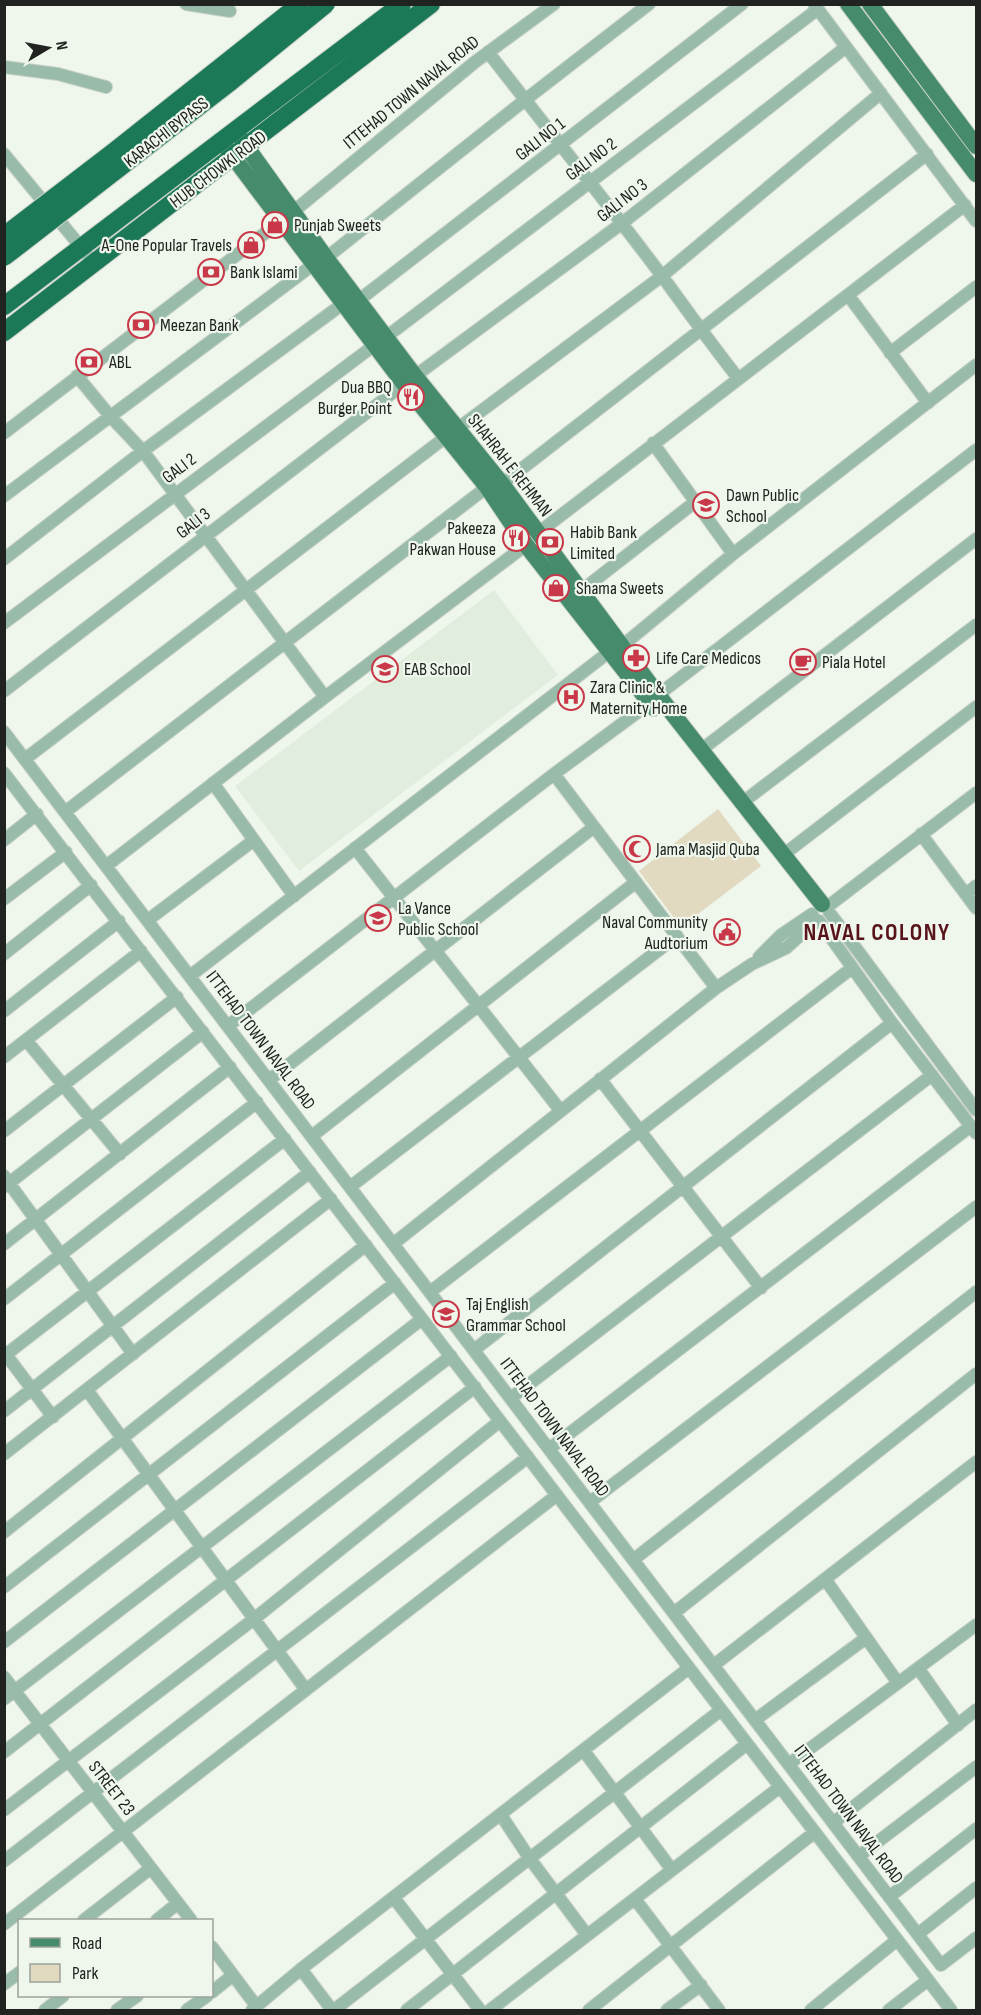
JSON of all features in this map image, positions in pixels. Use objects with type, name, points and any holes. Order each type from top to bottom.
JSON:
[{"type":"highway","name":"KARACHI BYPASS","points":[[4,236],[115,152],[300,4]]},
{"type":"highway","name":"KARACHI BYPASS","points":[[4,257],[229,83],[326,4]]},
{"type":"highway","points":[[4,306],[402,4]]},
{"type":"highway","name":"HUB CHOWKI ROAD","points":[[4,332],[431,4]]},
{"type":"main road","points":[[848,4],[976,174]]},
{"type":"main road","points":[[870,4],[976,146]]},
{"type":"main road","name":"SHAHRAH E REHMAN","points":[[229,137],[410,380],[495,486],[531,539],[820,912]]},
{"type":"main road","name":"SHAHRAH E REHMAN","points":[[531,539],[581,591],[615,649]]},
{"type":"main road","name":"SHAHRAH E REHMAN","points":[[654,699],[701,750],[743,802],[783,855],[820,912]]},
{"type":"street","points":[[186,4],[230,11]]},
{"type":"street","name":"ITTEHAD TOWN NAVAL ROAD","points":[[4,433],[287,216],[488,52],[554,4]]},
{"type":"street","points":[[4,496],[320,261],[649,4]]},
{"type":"street","name":"GALI NO 1","points":[[351,301],[560,146],[741,4]]},
{"type":"street","points":[[816,7],[976,221]]},
{"type":"street","name":"GALI NO 2","points":[[381,341],[591,183],[816,7]]},
{"type":"street","name":"GALI NO 3","points":[[410,380],[621,224],[846,47]]},
{"type":"street","points":[[488,52],[591,183],[662,276],[701,332],[738,378]]},
{"type":"street","points":[[4,67],[58,74],[106,87]]},
{"type":"street","points":[[25,759],[452,432],[662,276],[881,93]]},
{"type":"street","points":[[4,154],[95,264]]},
{"type":"street","points":[[65,812],[285,642],[701,332],[927,154]]},
{"type":"street","points":[[106,866],[965,205]]},
{"type":"street","points":[[890,353],[976,287]]},
{"type":"street","points":[[848,294],[928,404]]},
{"type":"street","name":"GALI 2","points":[[4,559],[143,451],[351,301]]},
{"type":"street","name":"GALI 2","points":[[4,623],[381,341]]},
{"type":"street","points":[[190,976],[615,649],[976,365]]},
{"type":"street","points":[[77,376],[143,451],[325,696]]},
{"type":"street","name":"GALI 3","points":[[4,692],[410,380]]},
{"type":"street","points":[[653,443],[733,555]]},
{"type":"street","points":[[228,1026],[976,450]]},
{"type":"street","points":[[581,591],[695,502]]},
{"type":"street","points":[[701,750],[976,539]]},
{"type":"street","points":[[743,802],[976,625]]},
{"type":"street","points":[[783,855],[976,707]]},
{"type":"street","name":"ITTEHAD TOWN NAVAL ROAD","points":[[4,732],[941,1965],[976,1938]]},
{"type":"street","points":[[554,774],[716,988]]},
{"type":"street","points":[[5,775],[951,2010]]},
{"type":"street","points":[[213,783],[294,896]]},
{"type":"street","points":[[393,1244],[716,988],[752,964],[781,935],[820,912],[976,793]]},
{"type":"street","points":[[4,840],[37,814]]},
{"type":"street","points":[[269,1080],[594,827]]},
{"type":"street","points":[[921,834],[971,890],[976,908]]},
{"type":"street","points":[[148,920],[254,840]]},
{"type":"street","points":[[355,848],[560,1110]]},
{"type":"street","points":[[4,899],[66,852]]},
{"type":"street","points":[[312,1136],[636,882]]},
{"type":"street","points":[[4,954],[91,885]]},
{"type":"street","points":[[549,1449],[974,1130],[852,968],[820,912]]},
{"type":"street","points":[[820,912],[862,959],[976,1110]]},
{"type":"street","points":[[4,1011],[119,921]]},
{"type":"street","points":[[350,1187],[677,936]]},
{"type":"street","points":[[4,1057],[141,951]]},
{"type":"street","points":[[430,1292],[852,968]]},
{"type":"street","points":[[4,1131],[177,997]]},
{"type":"street","points":[[474,1350],[892,1023]]},
{"type":"street","points":[[133,1354],[36,1219],[6,1182],[91,1120],[203,1032]]},
{"type":"street","points":[[26,1040],[120,1154]]},
{"type":"street","points":[[4,1244],[230,1068]]},
{"type":"street","points":[[511,1398],[932,1075]]},
{"type":"street","points":[[600,1079],[761,1288]]},
{"type":"street","points":[[4,1299],[257,1102]]},
{"type":"street","points":[[52,1417],[5,1354],[285,1139]]},
{"type":"street","points":[[4,1411],[310,1172]]},
{"type":"street","points":[[4,1454],[331,1199]]},
{"type":"street","points":[[590,1502],[976,1207]]},
{"type":"street","points":[[4,1532],[366,1245]]},
{"type":"street","points":[[4,1587],[395,1283]]},
{"type":"street","points":[[633,1560],[976,1292]]},
{"type":"street","points":[[4,1642],[422,1319]]},
{"type":"street","points":[[4,1699],[451,1356]]},
{"type":"street","points":[[674,1614],[976,1374]]},
{"type":"street","points":[[4,1752],[475,1388]]},
{"type":"street","points":[[87,1390],[306,1690]]},
{"type":"street","points":[[4,1810],[254,1619],[500,1421]]},
{"type":"street","points":[[4,1861],[528,1456]]},
{"type":"street","points":[[714,1665],[976,1462]]},
{"type":"street","points":[[4,1924],[557,1495]]},
{"type":"street","points":[[825,1580],[898,1683]]},
{"type":"street","points":[[789,1764],[976,1625]]},
{"type":"street","points":[[755,1720],[866,1638]]},
{"type":"street","points":[[213,1948],[255,2009],[301,1969],[689,1668]]},
{"type":"street","points":[[918,1668],[958,1725]]},
{"type":"street","name":"STREET 23","points":[[4,1677],[190,1919]]},
{"type":"street","points":[[301,1969],[333,2010],[721,1710]]},
{"type":"street","points":[[833,1822],[976,1710]]},
{"type":"street","points":[[407,2010],[747,1744]]},
{"type":"street","points":[[584,1751],[672,1870]]},
{"type":"street","points":[[859,1856],[976,1767]]},
{"type":"street","points":[[490,2010],[780,1787]]},
{"type":"street","points":[[501,1815],[530,1859],[587,1935]]},
{"type":"street","points":[[890,1897],[976,1829]]},
{"type":"street","points":[[589,2010],[672,1947],[815,1832]]},
{"type":"street","points":[[85,1919],[151,1868]]},
{"type":"street","points":[[918,1934],[976,1888]]},
{"type":"street","points":[[394,1898],[480,2010]]},
{"type":"street","points":[[635,1899],[719,2010]]},
{"type":"street","points":[[158,1919],[178,1904]]},
{"type":"street","points":[[811,2010],[897,1940]]},
{"type":"street","points":[[4,1984],[18,1974]]},
{"type":"street","points":[[213,1991],[233,1975]]},
{"type":"street","points":[[889,2010],[928,1980]]},
{"type":"street","points":[[668,2010],[700,1985]]},
{"type":"street","points":[[45,2010],[61,1997]]},
{"type":"street","points":[[117,2010],[133,1997]]},
{"type":"street","points":[[187,2010],[204,1997]]},
{"type":"shaded area","points":[[494,590],[558,675],[299,871],[235,786]]},
{"type":"green space","points":[[718,809],[761,866],[681,927],[639,871]]},
{"type":"place","name":"Punjab Sweets","points":[[275,225]]},
{"type":"place","name":"A-One Popular Travels","points":[[251,245]]},
{"type":"place","name":"Bank Islami","points":[[211,272]]},
{"type":"place","name":"Meezan Bank","points":[[141,325]]},
{"type":"place","name":"ABL","points":[[89,362]]},
{"type":"place","name":"Dua BBQ Burger Point","points":[[411,397]]},
{"type":"place","name":"Dawn Public School","points":[[706,505]]},
{"type":"place","name":"Pakeeza Pakwan House","points":[[516,538]]},
{"type":"place","name":"Habib Bank Limited","points":[[550,542]]},
{"type":"place","name":"Shama Sweets","points":[[556,588]]},
{"type":"place","name":"Life Care Medicos","points":[[636,658]]},
{"type":"place","name":"Piala Hotel","points":[[803,662]]},
{"type":"place","name":"EAB School","points":[[385,669]]},
{"type":"place","name":"Zara Clinic & Maternity Home","points":[[571,697]]},
{"type":"place","name":"Jama Masjid Quba","points":[[637,849]]},
{"type":"place","name":"La Vance Public School","points":[[378,918]]},
{"type":"place","name":"Naval Community Audtorium","points":[[727,932]]},
{"type":"place","name":"Taj English Grammar School","points":[[446,1314]]},
{"type":"district","name":"NAVAL COLONY","points":[[877,932]]}]
